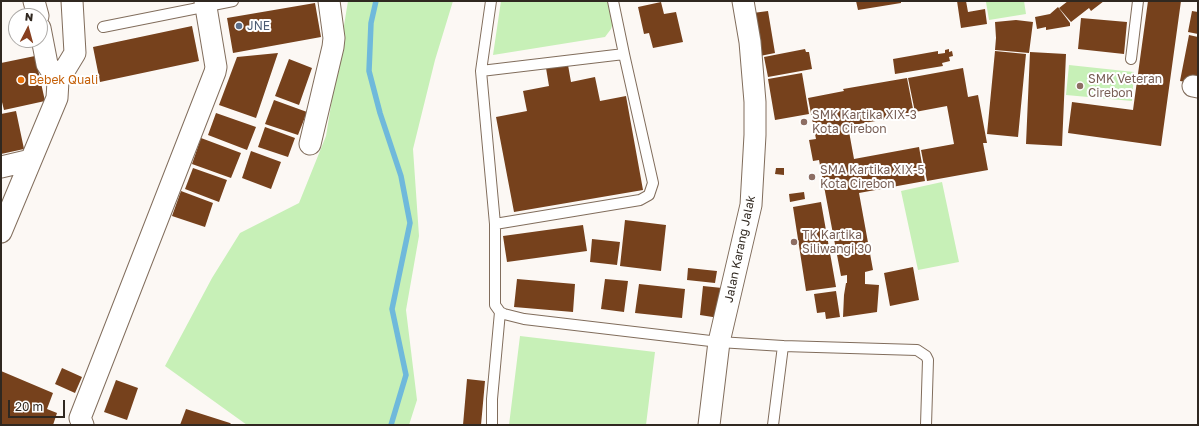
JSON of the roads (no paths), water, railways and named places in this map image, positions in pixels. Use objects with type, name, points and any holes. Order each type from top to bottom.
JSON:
[{"type":"street","points":[[1,232],[57,98],[58,81],[75,53],[72,1]]},
{"type":"street","points":[[310,144],[333,47],[334,38],[329,1]]},
{"type":"street","name":"Jalan Karang Jalak","points":[[709,425],[719,342],[751,206],[755,135],[755,102],[750,42],[743,1]]},
{"type":"street","points":[[83,425],[80,418],[215,72],[216,66],[205,4]]},
{"type":"street","points":[[44,48],[47,64],[58,81]]},
{"type":"street","points":[[1,167],[31,160]]},
{"type":"lane","points":[[103,27],[205,4],[233,1]]},
{"type":"lane","points":[[491,1],[481,71],[494,224],[495,305],[500,312],[509,316],[524,319],[719,342],[783,346],[917,350],[923,353],[928,360],[926,425]]},
{"type":"lane","points":[[494,224],[640,200],[649,195],[653,183],[613,1]]},
{"type":"lane","points":[[1131,59],[1138,1]]},
{"type":"lane","points":[[481,71],[624,54]]},
{"type":"lane","points":[[492,425],[492,399],[500,312]]},
{"type":"lane","points":[[773,425],[783,346]]},
{"type":"waterway","points":[[376,1],[371,23],[369,71],[380,113],[401,176],[410,223],[392,309],[406,375],[391,425]]},
{"type":"place","name":"JNE","points":[[239,26]]},
{"type":"place","name":"Bebek Quali","points":[[21,80]]},
{"type":"place","name":"SMK Veteran Cirebon","points":[[1080,86]]},
{"type":"place","name":"SMK Kartika XIX-3 Kota Cirebon","points":[[804,122]]},
{"type":"place","name":"SMA Kartika XIX-5 Kota Cirebon","points":[[812,177]]},
{"type":"place","name":"TK Kartika Siliwangi 30","points":[[794,242]]}]
